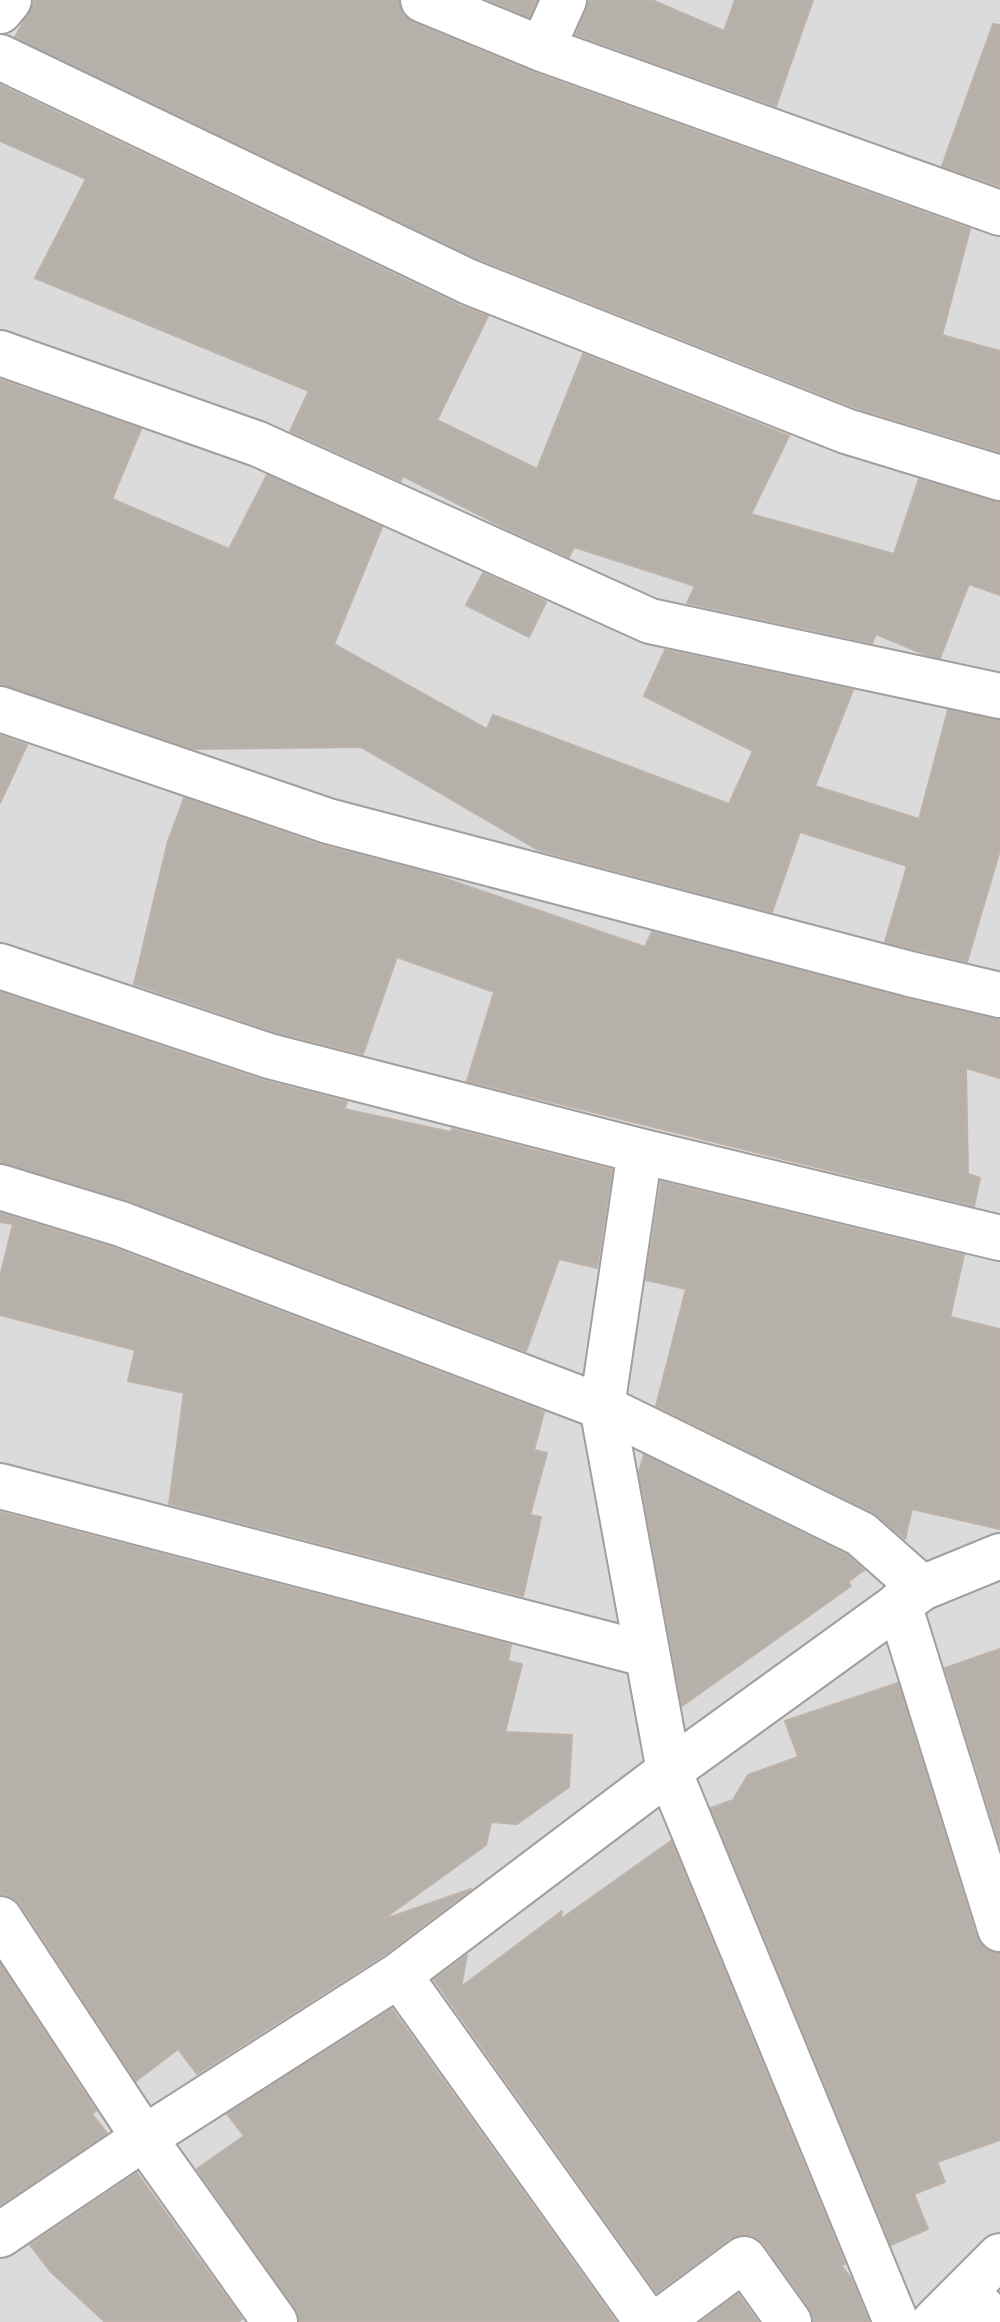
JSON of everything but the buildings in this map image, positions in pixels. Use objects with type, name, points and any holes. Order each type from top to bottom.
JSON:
[{"type":"street","points":[[0,11],[9,0]]},
{"type":"street","points":[[423,0],[542,49],[1000,213]]},
{"type":"street","points":[[542,49],[564,0]]},
{"type":"street","points":[[0,57],[469,282],[846,431],[1000,478]]},
{"type":"street","points":[[0,353],[258,444],[650,621],[1000,696]]},
{"type":"street","points":[[0,709],[328,821],[1000,995]]},
{"type":"street","points":[[0,966],[269,1056],[640,1151],[1000,1238]]},
{"type":"street","points":[[640,1151],[602,1407],[645,1654],[669,1771],[896,2322]]},
{"type":"street","points":[[0,1187],[121,1224],[602,1407],[861,1534],[910,1596],[1000,1929]]},
{"type":"street","points":[[0,1486],[645,1654]]},
{"type":"street","points":[[0,2235],[144,2138],[399,1975],[669,1771],[910,1596],[1000,1556]]},
{"type":"street","points":[[0,1919],[263,2317]]},
{"type":"street","points":[[399,1975],[647,2322]]},
{"type":"street","points":[[934,2322],[1000,2256]]},
{"type":"street","points":[[659,2322],[744,2259],[789,2322]]},
{"type":"street","points":[[965,2292],[997,2322]]},
{"type":"shaded area","points":[[0,0],[1000,0],[1000,2322],[0,2322]]}]
